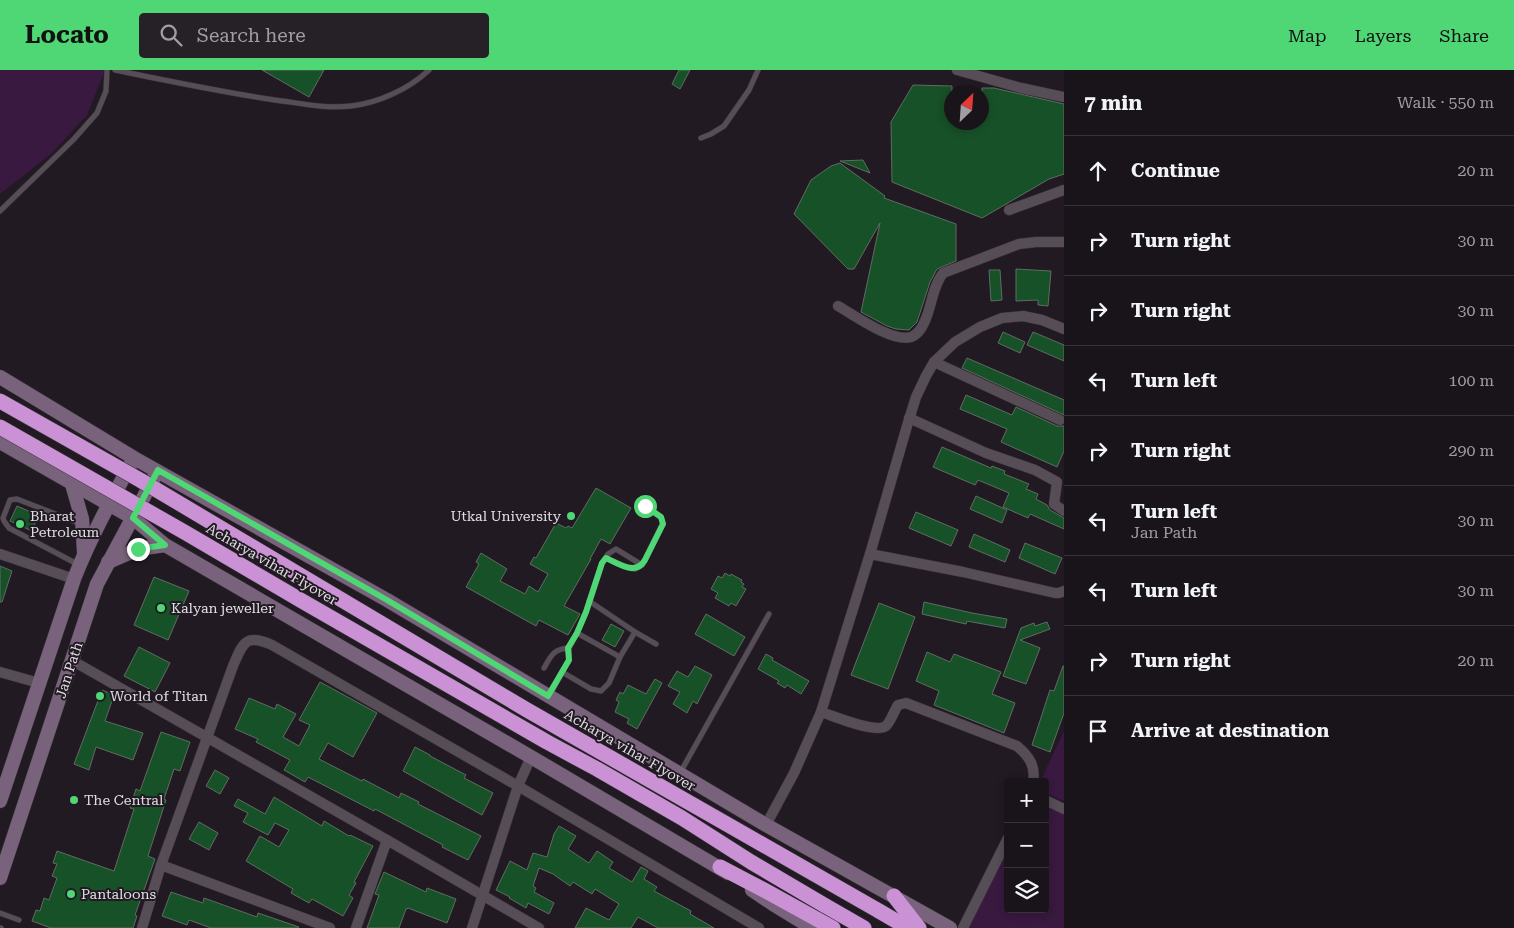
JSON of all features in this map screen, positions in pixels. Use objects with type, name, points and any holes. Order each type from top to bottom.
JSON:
[{"type":"highway","name":"Acharya vihar Flyover","points":[[0,401],[140,480],[527,710],[908,928]]},
{"type":"highway","name":"Acharya vihar Flyover","points":[[0,427],[682,818],[864,928]]},
{"type":"highway","points":[[720,868],[832,928]]},
{"type":"highway","points":[[894,896],[919,928]]},
{"type":"street","points":[[957,70],[1014,86],[1064,97]]},
{"type":"street","points":[[1009,210],[1064,190]]},
{"type":"street","points":[[838,306],[889,333],[903,338],[910,337],[919,331],[924,323],[943,273],[1019,244],[1064,242]]},
{"type":"street","points":[[766,825],[794,773],[822,712],[916,397],[934,362],[955,342],[980,327],[1002,318],[1023,316],[1042,320],[1064,329]]},
{"type":"street","points":[[934,362],[1060,420]]},
{"type":"street","points":[[0,377],[134,458],[387,600],[766,825],[950,928]]},
{"type":"street","points":[[910,418],[986,453],[1035,470],[1057,482],[1054,504],[1064,511]]},
{"type":"street","points":[[0,442],[133,518],[165,545],[720,868],[812,928]]},
{"type":"street","name":"Jan Path","points":[[0,801],[74,579],[95,530],[134,458]]},
{"type":"street","name":"Jan Path","points":[[0,878],[97,584],[158,470]]},
{"type":"street","points":[[72,484],[82,524],[82,559]]},
{"type":"street","points":[[108,562],[138,549],[165,545]]},
{"type":"street","points":[[0,554],[74,579]]},
{"type":"street","points":[[870,554],[963,572],[1055,593],[1064,591]]},
{"type":"street","points":[[142,928],[160,865],[238,653],[242,645],[249,640],[259,639],[518,786],[759,928]]},
{"type":"street","points":[[73,661],[538,928]]},
{"type":"street","points":[[0,672],[39,683]]},
{"type":"street","points":[[822,712],[870,728],[881,728],[886,726],[898,705],[906,703],[1017,746],[1033,764],[1034,778]]},
{"type":"street","points":[[472,928],[518,786],[531,757]]},
{"type":"street","points":[[1049,802],[1064,809]]},
{"type":"street","points":[[356,928],[387,840]]},
{"type":"street","points":[[963,928],[1004,846]]},
{"type":"street","points":[[160,865],[330,928]]},
{"type":"lane","points":[[0,211],[74,139],[97,113],[106,91],[107,70]]},
{"type":"lane","points":[[114,70],[229,93],[331,107],[373,102],[421,78],[429,70]]},
{"type":"lane","points":[[701,138],[724,126],[749,90],[758,70]]},
{"type":"lane","points":[[82,524],[17,499],[10,500],[3,518],[9,528],[82,559]]},
{"type":"lane","points":[[606,558],[635,569],[642,564],[663,524],[661,517],[645,506]]},
{"type":"lane","points":[[548,696],[569,660],[568,648],[577,633],[602,563],[608,554],[616,549],[642,564]]},
{"type":"lane","points":[[589,601],[656,644]]},
{"type":"lane","points":[[680,774],[769,614]]},
{"type":"lane","points":[[562,672],[591,689],[601,691],[609,683],[620,657],[635,632]]},
{"type":"lane","points":[[577,633],[620,657]]},
{"type":"lane","points":[[544,668],[557,650],[568,648]]},
{"type":"lane","points":[[0,913],[18,920]]},
{"type":"shaded area","points":[[0,70],[105,70],[87,115],[52,153],[0,194]]},
{"type":"shaded area","points":[[1064,731],[1064,801],[1049,795],[1049,778],[1042,778]]},
{"type":"shaded area","points":[[1049,809],[1064,811],[1064,928],[966,928],[1004,858],[1004,913],[1049,913]]},
{"type":"building","points":[[262,70],[324,70],[309,97]]},
{"type":"building","points":[[679,70],[690,70],[680,89],[672,84]]},
{"type":"building","points":[[913,85],[944,86],[944,130],[989,130],[989,88],[1064,104],[1064,174],[1049,179],[982,218],[892,182],[891,122]]},
{"type":"building","points":[[863,160],[870,173],[840,161]]},
{"type":"building","points":[[840,163],[885,196],[884,198],[956,224],[956,261],[937,269],[930,282],[917,322],[909,330],[887,326],[861,312],[880,223],[854,269],[848,269],[794,214],[811,180],[831,166]]},
{"type":"building","points":[[1016,269],[1051,271],[1048,306],[1038,305],[1038,300],[1016,301]]},
{"type":"building","points":[[989,270],[1000,270],[1002,300],[991,301]]},
{"type":"building","points":[[1003,332],[1025,342],[1020,353],[998,343]]},
{"type":"building","points":[[1033,332],[1064,345],[1064,361],[1027,345]]},
{"type":"building","points":[[967,358],[1064,400],[1064,415],[962,368]]},
{"type":"building","points":[[966,395],[1012,415],[1016,407],[1057,426],[1064,426],[1064,451],[1057,467],[1001,442],[1007,429],[960,409]]},
{"type":"building","points":[[942,447],[991,468],[992,466],[1005,471],[1004,474],[1029,484],[1026,489],[1038,494],[1036,499],[1064,518],[1064,529],[1030,514],[1028,518],[1003,507],[1009,493],[978,480],[975,485],[933,467]]},
{"type":"building","points":[[596,488],[631,508],[610,544],[601,539],[564,606],[580,614],[568,635],[539,620],[536,626],[466,587],[479,564],[476,562],[481,553],[507,569],[500,581],[525,594],[529,586],[538,592],[548,574],[530,564],[534,557],[536,558],[556,523],[566,528],[568,526],[572,528]]},
{"type":"building","points":[[976,496],[1007,510],[1002,523],[970,509]]},
{"type":"building","points":[[17,506],[38,515],[32,531],[10,521]]},
{"type":"building","points":[[916,512],[958,530],[951,546],[909,528]]},
{"type":"building","points":[[974,534],[1010,550],[1005,562],[969,547]]},
{"type":"building","points":[[1025,543],[1062,558],[1055,574],[1019,558]]},
{"type":"building","points":[[0,566],[12,571],[2,602],[0,602]]},
{"type":"building","points":[[725,573],[742,580],[741,582],[744,584],[742,587],[746,589],[736,606],[731,603],[729,606],[715,598],[718,593],[711,589],[718,576],[722,578]]},
{"type":"building","name":"Kalyan jeweller","points":[[154,577],[189,591],[168,640],[134,625]]},
{"type":"building","points":[[924,602],[1007,619],[1005,628],[967,621],[966,624],[922,614]]},
{"type":"building","points":[[879,603],[915,617],[888,689],[851,675]]},
{"type":"building","points":[[706,614],[745,637],[734,656],[695,634]]},
{"type":"building","points":[[1047,622],[1050,629],[1020,640],[1040,648],[1026,684],[1003,676],[1021,628],[1034,623],[1035,626]]},
{"type":"building","points":[[611,624],[624,631],[615,647],[602,640]]},
{"type":"building","points":[[139,647],[170,663],[155,692],[124,676]]},
{"type":"building","points":[[927,652],[950,662],[954,654],[1001,672],[992,694],[1015,703],[1004,733],[934,705],[939,691],[916,681]]},
{"type":"building","points":[[766,654],[773,658],[772,660],[809,681],[801,694],[787,685],[785,688],[777,683],[779,681],[758,669]]},
{"type":"building","points":[[695,666],[712,675],[697,704],[693,701],[687,713],[673,704],[680,692],[668,686],[677,671],[688,677]]},
{"type":"building","points":[[1063,666],[1064,713],[1050,752],[1032,745],[1050,690],[1054,691]]},
{"type":"building","points":[[655,679],[662,683],[637,729],[627,723],[629,719],[615,712],[619,702],[616,700],[620,692],[623,694],[628,685],[646,694]]},
{"type":"building","points":[[320,682],[377,713],[353,757],[328,743],[319,759],[399,798],[401,793],[419,802],[418,804],[481,836],[468,860],[375,809],[374,811],[308,777],[305,782],[284,770],[290,760],[256,742],[258,739],[235,729],[249,698],[275,709],[277,704],[296,714],[283,737],[299,746],[310,725],[299,720]]},
{"type":"building","points":[[102,690],[114,695],[105,721],[143,733],[133,760],[96,747],[89,770],[74,764]]},
{"type":"building","points":[[161,732],[190,742],[180,771],[174,769],[164,799],[166,800],[148,856],[155,859],[135,915],[137,916],[133,928],[51,928],[32,921],[36,910],[40,911],[44,898],[49,900],[57,878],[52,876],[57,864],[53,863],[57,851],[114,871],[134,809],[130,808],[136,789],[140,791]]},
{"type":"building","points":[[415,747],[466,775],[464,778],[493,793],[482,815],[403,771]]},
{"type":"building","points":[[215,770],[229,778],[220,794],[206,786]]},
{"type":"building","points":[[274,797],[322,826],[324,821],[349,836],[373,846],[354,882],[356,883],[349,895],[353,898],[343,916],[312,899],[309,903],[291,893],[293,889],[246,861],[260,836],[279,847],[289,830],[275,823],[268,835],[243,822],[248,813],[234,806],[238,799],[265,814]]},
{"type":"building","points":[[199,822],[218,833],[209,850],[189,839]]},
{"type":"building","points":[[559,826],[576,836],[568,849],[589,863],[597,851],[613,862],[609,868],[632,882],[641,867],[648,871],[644,879],[657,887],[654,891],[691,911],[690,914],[714,928],[658,928],[638,917],[631,928],[575,928],[586,908],[609,920],[619,904],[595,889],[592,894],[573,882],[570,886],[553,874],[539,868],[533,886],[536,888],[534,892],[554,903],[549,914],[528,903],[526,908],[496,890],[510,861],[527,870],[533,853],[547,857],[554,834]]},
{"type":"building","points":[[384,872],[426,892],[427,888],[456,899],[447,923],[408,908],[399,928],[367,928],[379,895],[375,894]]},
{"type":"building","points":[[171,892],[203,903],[204,898],[257,917],[258,913],[299,927],[211,928],[189,920],[187,925],[162,916]]},
{"type":"place","name":"Utkal University","points":[[571,516]]},
{"type":"place","name":"Bharat Petroleum","points":[[20,524]]},
{"type":"place","name":"Kalyan jeweller","points":[[161,608]]},
{"type":"place","name":"World of Titan","points":[[100,696]]},
{"type":"place","name":"The Central","points":[[74,800]]},
{"type":"place","name":"Pantaloons","points":[[71,894]]},
{"type":"route","points":[[138,549],[165,545],[133,518],[158,470],[387,600],[548,696],[569,660],[568,648],[586,612],[602,563],[606,558],[635,569],[645,560],[663,524],[661,517],[645,506]]}]
